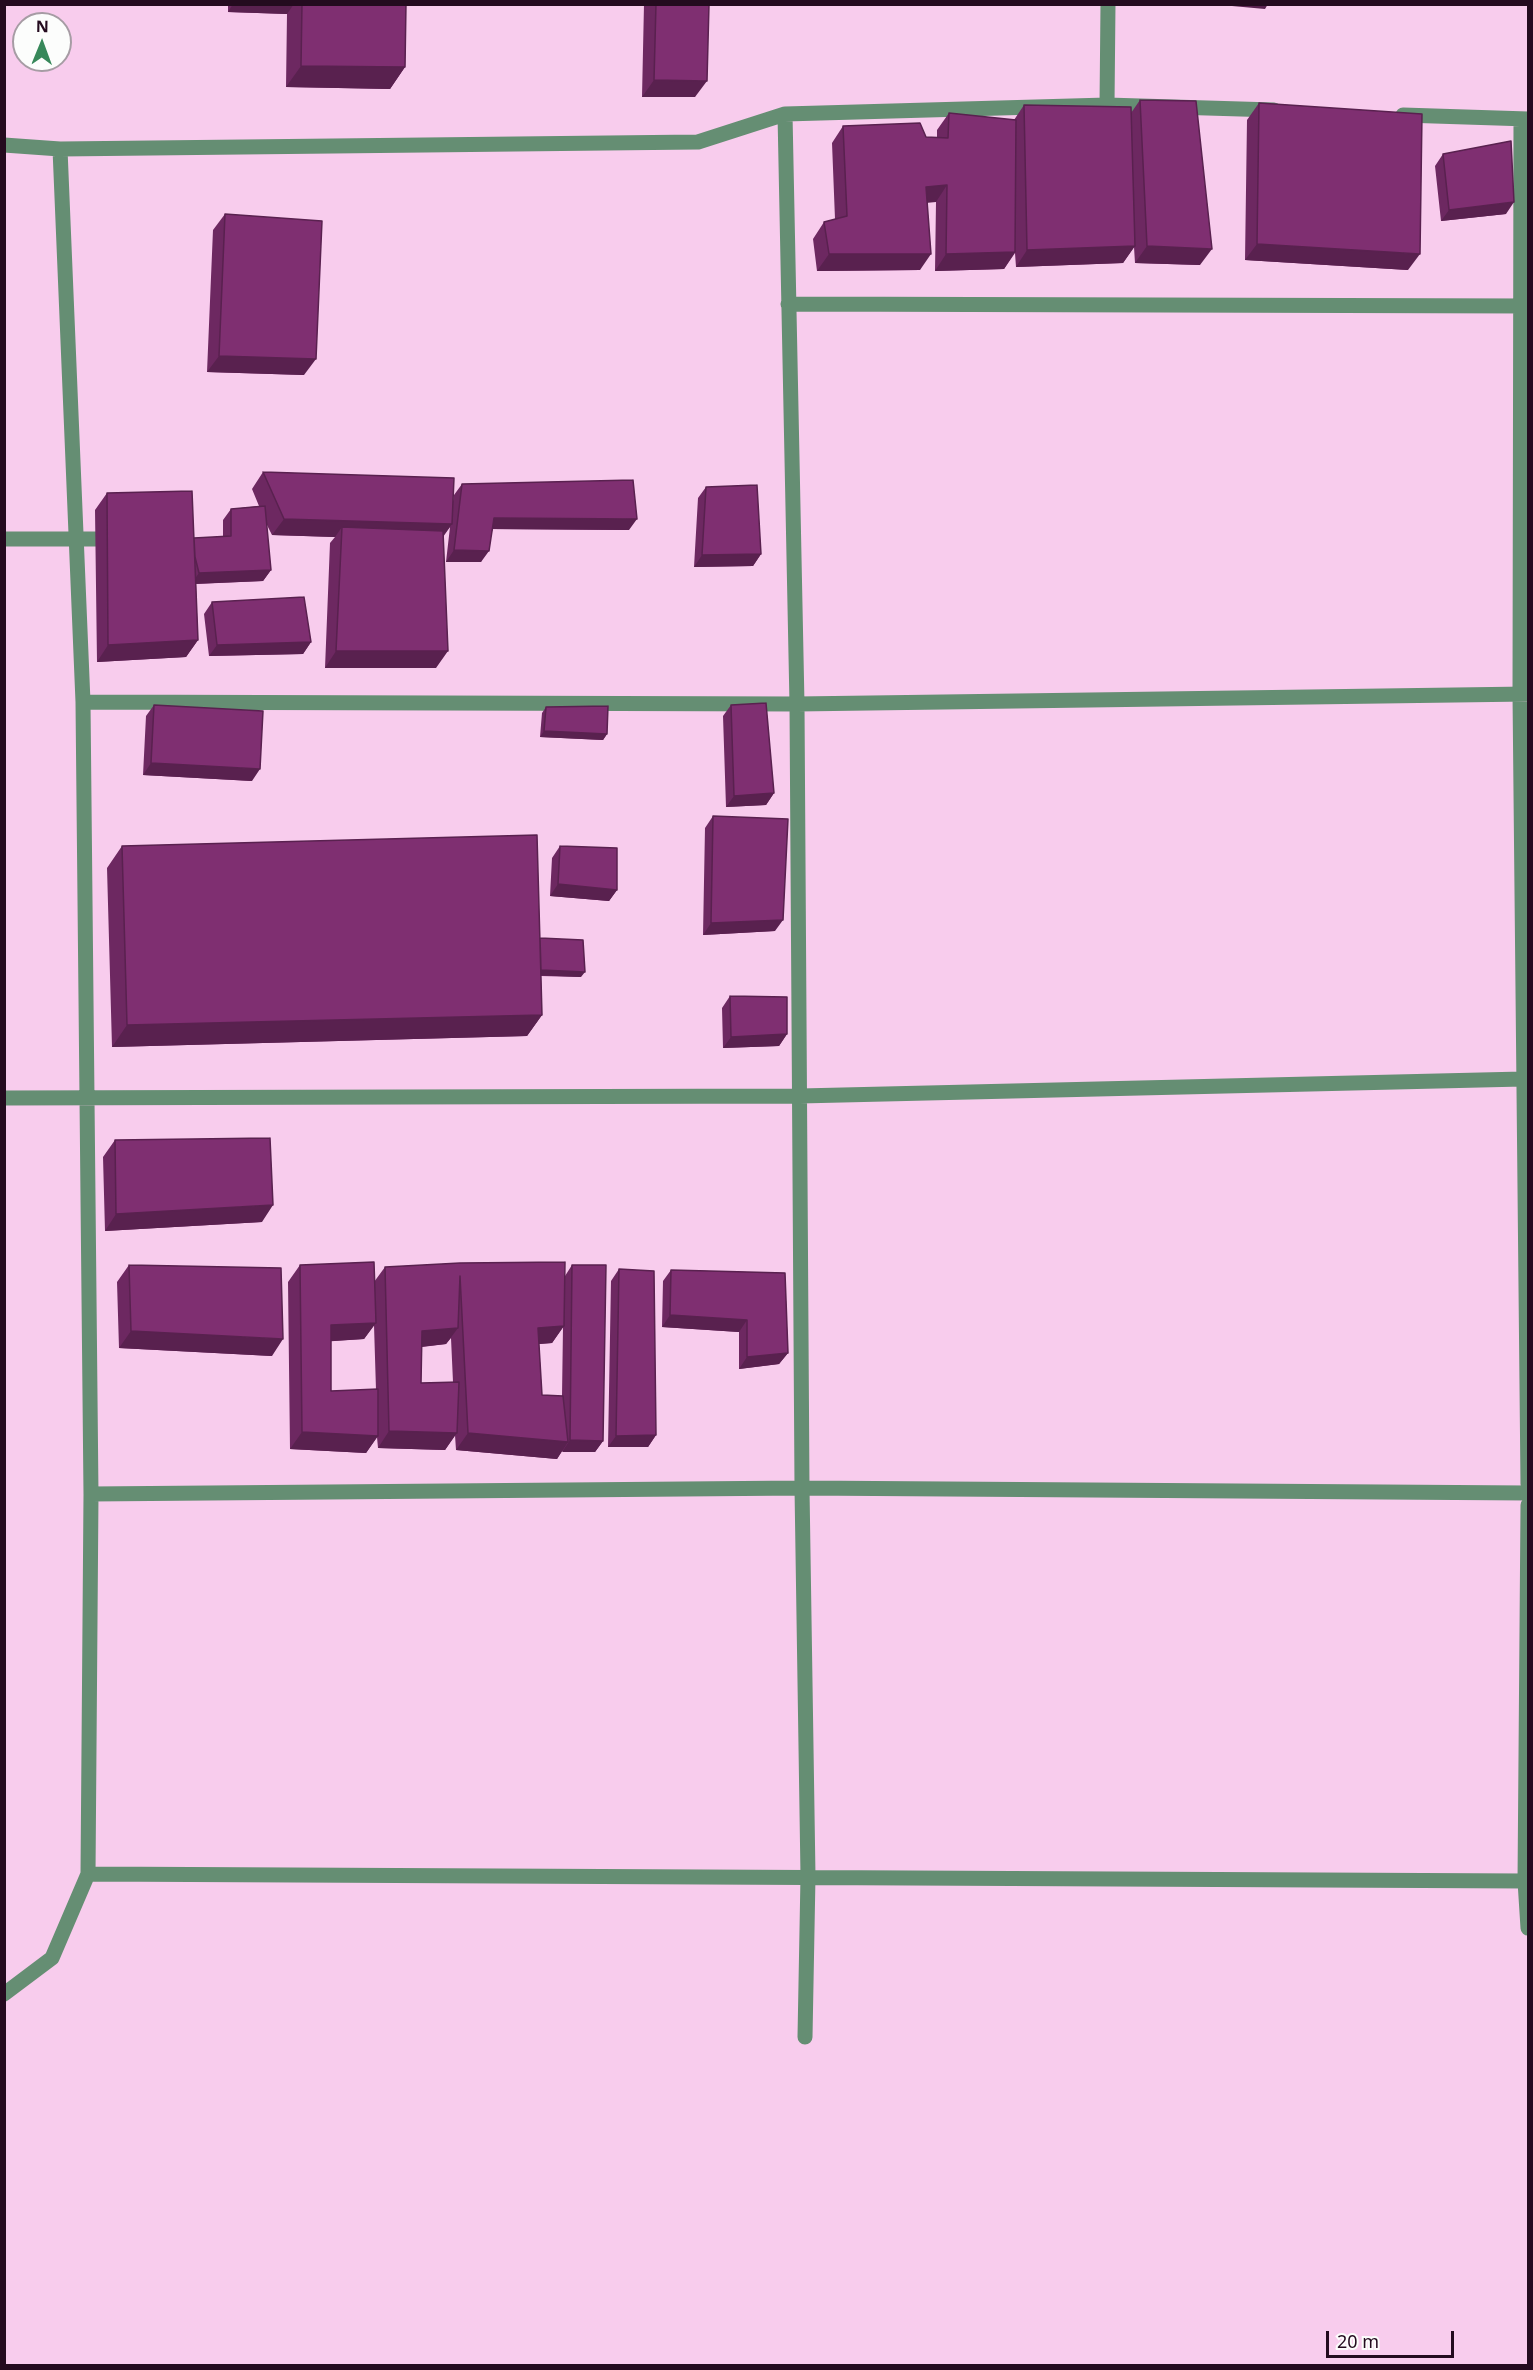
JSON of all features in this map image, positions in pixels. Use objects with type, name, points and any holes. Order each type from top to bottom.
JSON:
[{"type":"street","points":[[1107,105],[1108,4]]},
{"type":"street","points":[[4,145],[60,149],[698,141],[785,114],[1107,105],[1284,111]]},
{"type":"street","points":[[785,114],[797,704],[802,1488],[808,1876],[806,2037]]},
{"type":"street","points":[[1391,114],[1525,119],[1524,1079],[1528,1484]]},
{"type":"street","points":[[4,1994],[52,1958],[88,1874],[91,1494],[83,702],[60,149]]},
{"type":"street","points":[[788,304],[1525,306]]},
{"type":"street","points":[[4,538],[133,540]]},
{"type":"street","points":[[83,702],[797,704],[1524,694]]},
{"type":"street","points":[[4,1098],[800,1096],[1524,1079]]},
{"type":"street","points":[[91,1494],[802,1488],[1528,1493]]},
{"type":"street","points":[[1528,1505],[1525,1881],[1528,1928]]},
{"type":"street","points":[[88,1874],[1525,1881]]},
{"type":"building","points":[[302,4],[406,4],[405,67],[301,66]]},
{"type":"building","points":[[656,4],[709,4],[707,81],[654,80]]},
{"type":"building","points":[[1140,100],[1196,101],[1212,249],[1147,246]]},
{"type":"building","points":[[1259,103],[1422,114],[1420,254],[1257,244]]},
{"type":"building","points":[[1024,105],[1131,107],[1135,246],[1027,250]]},
{"type":"building","points":[[949,113],[1016,120],[1015,252],[946,254],[947,185],[926,187],[931,254],[829,254],[824,222],[847,216],[843,126],[920,123],[926,137],[948,138]]},
{"type":"building","points":[[1511,141],[1514,202],[1449,210],[1443,154]]},
{"type":"building","points":[[225,214],[322,221],[316,359],[219,356]]},
{"type":"building","points":[[263,472],[454,478],[452,524],[284,519]]},
{"type":"building","points":[[633,480],[637,519],[494,518],[489,551],[454,550],[462,484]]},
{"type":"building","points":[[757,485],[761,554],[702,555],[706,487]]},
{"type":"building","points":[[192,491],[198,640],[108,645],[107,493]]},
{"type":"building","points":[[265,506],[271,570],[199,573],[194,538],[231,536],[231,509]]},
{"type":"building","points":[[342,527],[443,531],[448,651],[336,651]]},
{"type":"building","points":[[304,597],[311,642],[217,645],[212,602]]},
{"type":"building","points":[[766,703],[774,793],[734,796],[731,705]]},
{"type":"building","points":[[154,705],[263,711],[260,769],[151,763]]},
{"type":"building","points":[[608,706],[607,734],[544,731],[546,707]]},
{"type":"building","points":[[713,816],[788,819],[783,920],[711,923]]},
{"type":"building","points":[[537,835],[542,1015],[127,1025],[122,846]]},
{"type":"building","points":[[560,846],[617,848],[617,890],[558,884]]},
{"type":"building","points":[[540,938],[583,940],[585,972],[541,970]]},
{"type":"building","points":[[730,996],[787,997],[787,1034],[731,1037]]},
{"type":"building","points":[[270,1138],[273,1205],[116,1214],[115,1140]]},
{"type":"building","points":[[374,1262],[376,1323],[331,1325],[331,1391],[378,1389],[378,1436],[302,1432],[300,1265]]},
{"type":"building","points":[[565,1262],[564,1326],[538,1328],[542,1395],[563,1396],[568,1442],[468,1433],[460,1276],[458,1328],[422,1331],[421,1383],[459,1382],[457,1433],[389,1431],[385,1267],[460,1263]]},
{"type":"building","points":[[129,1265],[281,1268],[283,1339],[131,1331]]},
{"type":"building","points":[[572,1265],[606,1265],[603,1441],[570,1440]]},
{"type":"building","points":[[619,1269],[654,1271],[656,1435],[616,1436]]},
{"type":"building","points":[[671,1270],[785,1273],[788,1353],[747,1357],[747,1320],[670,1315]]}]
